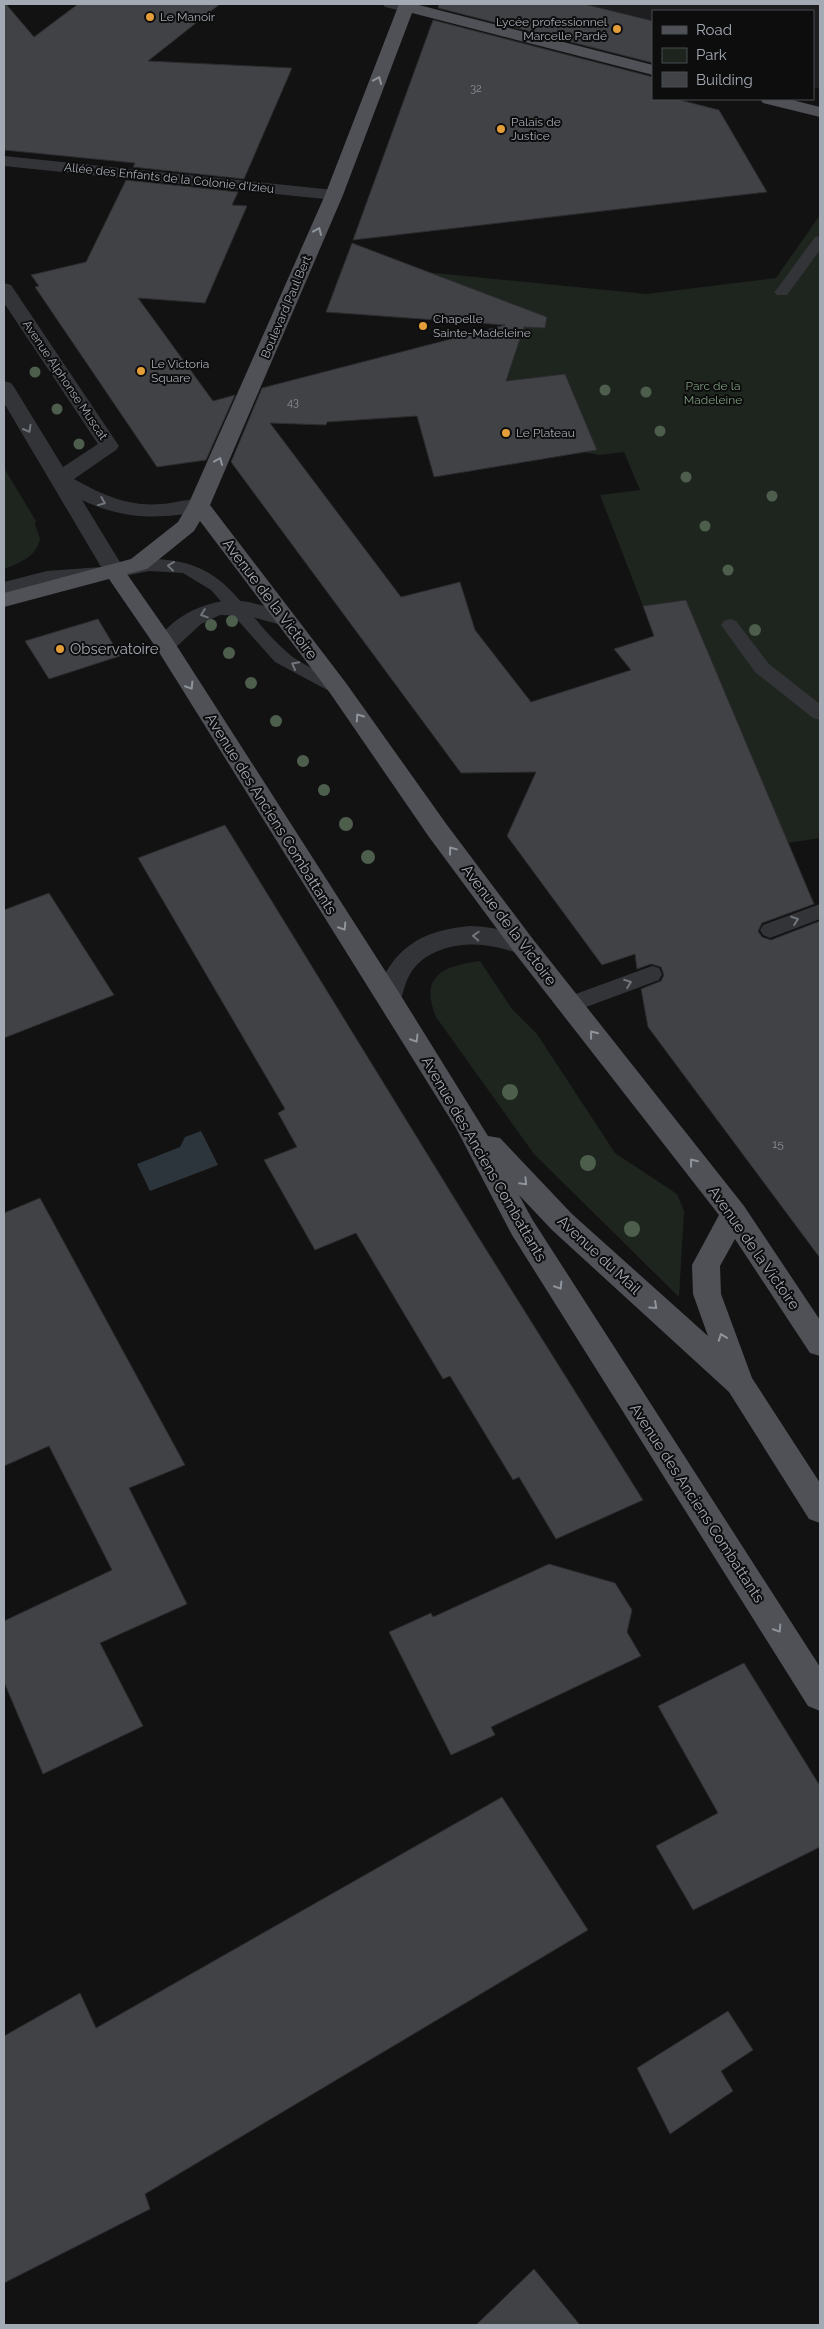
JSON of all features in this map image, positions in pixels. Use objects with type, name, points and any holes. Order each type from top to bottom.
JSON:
[{"type":"main road","points":[[402,5],[652,70]]},
{"type":"main road","name":"Boulevard Paul Bert","points":[[4,600],[115,572],[139,564],[159,550],[186,526],[199,505],[334,194],[402,5]]},
{"type":"main road","points":[[773,100],[820,112]]},
{"type":"main road","name":"Avenue de la Victoire","points":[[199,505],[338,688],[438,831],[523,945],[734,1214],[820,1344]]},
{"type":"main road","name":"Avenue des Anciens Combattants","points":[[115,572],[164,645],[389,998],[466,1121],[522,1227],[650,1431],[820,1695]]},
{"type":"main road","name":"Avenue du Mail","points":[[466,1121],[562,1222],[739,1383]]},
{"type":"main road","name":"Avenue du Mail","points":[[734,1214],[706,1265],[707,1294],[739,1383],[820,1509]]},
{"type":"street","name":"Allée des Enfants de la Colonie d'Izieu","points":[[4,161],[334,194]]},
{"type":"street","name":"Avenue Alphonse Muscat","points":[[4,289],[109,446],[59,478]]},
{"type":"street","points":[[4,387],[115,572]]},
{"type":"street","points":[[59,478],[99,502],[124,510],[157,512],[199,505]]},
{"type":"street","points":[[164,645],[180,628],[195,617],[214,610],[236,607],[250,608],[285,619]]},
{"type":"street","points":[[389,998],[396,974],[414,953],[439,941],[470,935],[499,938],[523,945]]},
{"type":"lane","points":[[782,292],[820,240]]},
{"type":"lane","points":[[4,588],[48,577],[115,572],[149,566],[168,565],[188,569],[217,586],[267,644],[282,658],[338,688]]},
{"type":"lane","points":[[730,625],[762,668],[820,714]]},
{"type":"lane","points":[[770,930],[820,911]]},
{"type":"lane","points":[[570,1005],[652,974]]},
{"type":"shaded area","name":"Lycée professionnel Marcelle Pardé","points":[[480,4],[820,4],[820,89],[814,87],[814,10],[652,10],[652,47]]},
{"type":"shaded area","points":[[201,1131],[218,1165],[150,1191],[137,1164],[180,1147],[185,1137]]},
{"type":"green space","name":"Parc de la Madeleine","points":[[820,215],[820,838],[788,843],[686,600],[643,606],[600,495],[640,490],[624,452],[599,455],[583,452],[565,374],[405,392],[525,324],[401,293],[335,287],[344,264],[646,294],[776,278]]},
{"type":"green space","points":[[4,468],[36,521],[35,524],[40,539],[31,555],[21,562],[4,569]]},
{"type":"green space","points":[[480,961],[512,1009],[537,1034],[615,1153],[677,1194],[684,1211],[679,1297],[534,1154],[436,1017],[431,1003],[430,992],[438,976],[445,970],[455,966]]},
{"type":"building","points":[[4,4],[34,37],[78,4],[220,4],[148,61],[292,68],[244,179],[133,167],[135,163],[4,150]]},
{"type":"building","points":[[439,4],[584,4],[652,21],[652,63],[438,8]]},
{"type":"building","points":[[433,20],[652,77],[652,100],[680,100],[719,110],[767,192],[353,240]]},
{"type":"building","points":[[126,180],[238,192],[232,205],[247,206],[205,303],[138,298],[213,401],[235,395],[206,460],[157,467],[35,287],[39,286],[31,275],[86,262]]},
{"type":"building","points":[[352,243],[547,317],[545,328],[524,327],[506,381],[565,374],[597,450],[434,477],[417,416],[327,422],[326,425],[270,423],[401,597],[460,582],[475,630],[531,702],[631,670],[614,649],[654,636],[643,606],[686,600],[814,904],[762,923],[758,931],[762,937],[771,940],[820,921],[820,1258],[648,1027],[641,989],[661,981],[664,975],[661,967],[651,964],[637,969],[635,954],[602,965],[507,836],[536,772],[461,773],[231,462],[262,388],[505,325],[326,312]]},
{"type":"building","name":"Observatoire","points":[[98,619],[120,656],[49,679],[25,641]]},
{"type":"building","points":[[225,825],[477,1235],[643,1500],[556,1539],[519,1477],[513,1480],[450,1376],[443,1379],[356,1233],[315,1250],[264,1160],[297,1147],[278,1113],[285,1109],[138,858]]},
{"type":"building","points":[[49,893],[114,995],[4,1038],[4,910]]},
{"type":"building","points":[[40,1198],[185,1465],[129,1488],[187,1604],[100,1643],[143,1726],[43,1774],[4,1682],[4,1621],[112,1570],[49,1446],[4,1466],[4,1213]]},
{"type":"building","points":[[549,1564],[615,1583],[632,1610],[627,1632],[641,1656],[491,1727],[495,1735],[451,1755],[389,1632],[431,1613],[433,1617]]},
{"type":"building","points":[[744,1663],[820,1786],[820,1847],[693,1910],[656,1846],[718,1813],[658,1706]]},
{"type":"building","points":[[502,1797],[588,1930],[145,2194],[150,2209],[4,2283],[4,2036],[80,1993],[96,2028]]},
{"type":"building","points":[[728,2011],[753,2050],[721,2071],[733,2091],[670,2134],[637,2068]]},
{"type":"building","points":[[534,2269],[580,2325],[476,2325]]},
{"type":"place","name":"Le Manoir","points":[[150,17]]},
{"type":"place","name":"Lycée professionnel Marcelle Pardé","points":[[617,29]]},
{"type":"place","name":"Palais de Justice","points":[[501,129]]},
{"type":"place","name":"Chapelle Sainte-Madeleine","points":[[423,326]]},
{"type":"place","name":"Le Victoria Square","points":[[141,371]]},
{"type":"place","name":"Le Plateau","points":[[506,433]]},
{"type":"place","name":"Observatoire","points":[[60,649]]}]
